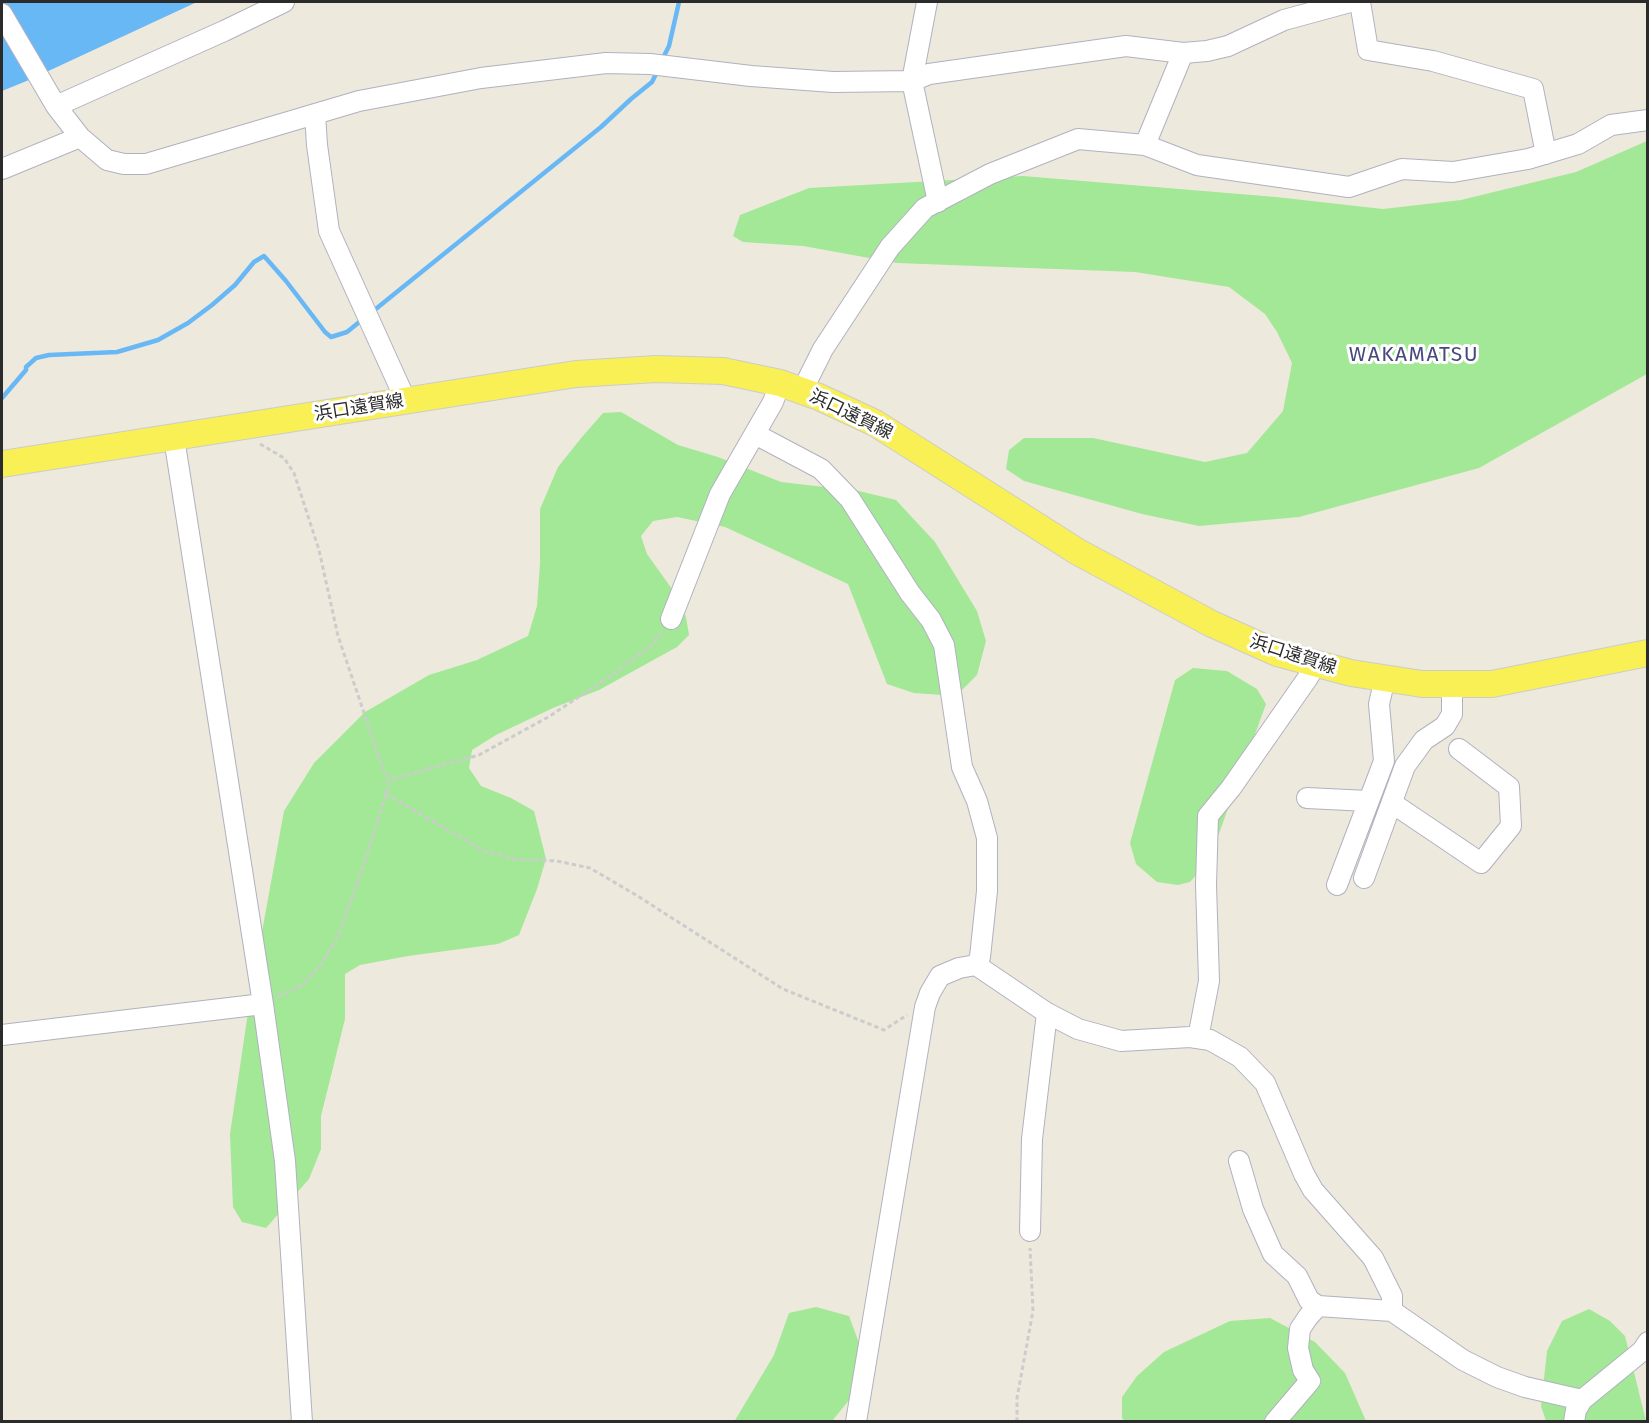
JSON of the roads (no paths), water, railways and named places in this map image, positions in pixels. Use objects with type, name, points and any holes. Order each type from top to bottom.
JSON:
[{"type":"main road","name":"浜口遠賀線","points":[[2,464],[576,374],[656,369],[723,371],[791,387],[819,397],[875,423],[1078,552],[1212,624],[1277,653],[1351,673],[1422,684],[1491,684],[1581,668],[1647,653]]},
{"type":"street","points":[[56,106],[284,2]]},
{"type":"street","points":[[927,2],[912,81],[938,202]]},
{"type":"street","points":[[2,14],[56,106],[80,137],[107,160],[124,164],[146,164],[359,101],[481,78],[606,63],[650,64],[751,76],[833,82],[912,81],[929,74],[1126,46],[1183,53],[1208,51],[1228,46],[1284,20],[1350,2]]},
{"type":"street","points":[[1360,2],[1368,50],[1433,61],[1533,89],[1546,154]]},
{"type":"street","points":[[1145,145],[1183,53]]},
{"type":"street","points":[[315,114],[316,145],[329,231],[406,401]]},
{"type":"street","points":[[671,619],[720,494],[773,402],[791,387],[823,349],[890,247],[925,208],[990,174],[1078,139],[1145,145],[1197,165],[1349,187],[1402,169],[1453,172],[1528,159],[1578,144],[1611,125],[1647,120]]},
{"type":"street","points":[[2,169],[80,137]]},
{"type":"street","points":[[755,434],[821,469],[850,499],[910,593],[931,620],[944,645],[963,767],[977,801],[987,838],[987,891],[980,957],[976,965]]},
{"type":"street","points":[[174,438],[263,1004],[285,1161],[303,1422]]},
{"type":"street","points":[[1198,1038],[1209,981],[1206,885],[1208,816],[1231,788],[1316,664]]},
{"type":"street","points":[[1337,885],[1384,761],[1379,704],[1385,678]]},
{"type":"street","points":[[1365,878],[1405,766],[1424,740],[1445,726],[1452,714],[1452,684]]},
{"type":"street","points":[[1392,803],[1481,863],[1511,826],[1509,787],[1459,749]]},
{"type":"street","points":[[1307,798],[1368,801]]},
{"type":"street","points":[[856,1422],[925,1007],[940,976],[959,968],[976,965],[1047,1012],[1078,1029],[1121,1041],[1190,1037],[1210,1040],[1240,1057],[1265,1083],[1313,1190],[1373,1258],[1392,1296],[1392,1311]]},
{"type":"street","points":[[2,1035],[263,1004]]},
{"type":"street","points":[[1030,1232],[1032,1139],[1047,1012]]},
{"type":"street","points":[[1239,1161],[1253,1209],[1273,1254],[1297,1276],[1309,1300],[1318,1306],[1392,1311],[1463,1360],[1497,1377],[1525,1388],[1582,1400]]},
{"type":"street","points":[[1275,1422],[1310,1381],[1303,1370],[1298,1348],[1300,1329],[1318,1306]]},
{"type":"street","points":[[1574,1422],[1576,1410],[1582,1400],[1642,1351],[1647,1342]]},
{"type":"water","points":[[2,2],[197,2],[2,91]]},
{"type":"waterway","points":[[662,60],[669,46],[679,2]]},
{"type":"waterway","points":[[372,312],[601,127],[652,82],[658,70]]},
{"type":"waterway","points":[[2,398],[36,358],[49,355],[117,352],[158,340],[188,323],[212,305],[235,285],[254,262],[264,256],[331,337],[347,332],[363,319]]},
{"type":"district","name":"WAKAMATSU","points":[[1414,355]]}]
